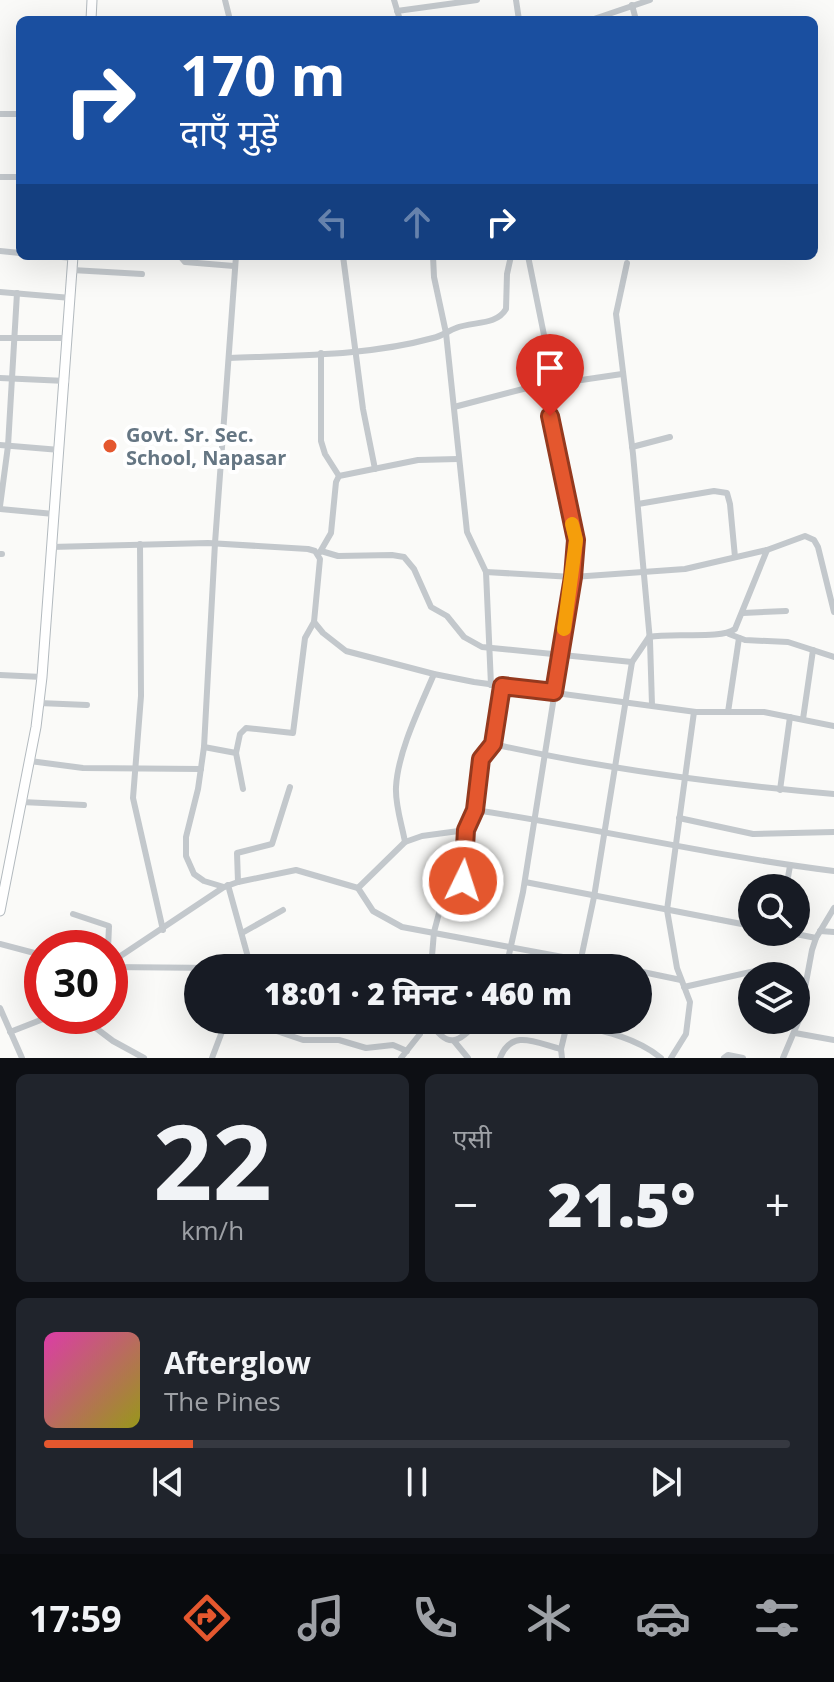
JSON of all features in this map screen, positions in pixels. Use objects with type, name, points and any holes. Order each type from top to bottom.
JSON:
[{"type":"main road","points":[[0,911],[30,761],[42,677],[73,260]]},
{"type":"street","points":[[394,0],[399,16]]},
{"type":"street","points":[[397,11],[477,0]]},
{"type":"street","points":[[620,0],[620,9]]},
{"type":"street","points":[[602,16],[650,0]]},
{"type":"street","points":[[632,5],[635,16]]},
{"type":"street","points":[[183,260],[234,266]]},
{"type":"street","points":[[226,886],[198,878],[186,856],[186,837],[204,747],[235,260]]},
{"type":"street","points":[[344,260],[363,409],[375,469]]},
{"type":"street","points":[[433,260],[446,333],[468,537],[486,572],[491,685]]},
{"type":"street","points":[[229,358],[355,351],[409,343],[459,327],[495,320],[504,313],[511,260]]},
{"type":"street","points":[[509,954],[525,882],[573,577],[575,531],[544,385],[544,335],[529,260]]},
{"type":"street","points":[[627,263],[616,308],[638,504],[652,705]]},
{"type":"street","points":[[72,270],[142,274]]},
{"type":"street","points":[[0,292],[71,298]]},
{"type":"street","points":[[17,293],[0,508],[54,514]]},
{"type":"street","points":[[0,338],[68,338]]},
{"type":"street","points":[[321,353],[321,441],[339,476]]},
{"type":"street","points":[[454,407],[544,385],[622,374]]},
{"type":"street","points":[[0,378],[66,381]]},
{"type":"street","points":[[632,447],[670,437]]},
{"type":"street","points":[[4,445],[60,450]]},
{"type":"street","points":[[339,476],[418,460],[458,459]]},
{"type":"street","points":[[243,789],[236,753],[240,734],[246,728],[293,733],[305,638],[314,622],[319,553],[331,533],[339,476]]},
{"type":"street","points":[[638,504],[714,491],[727,493],[735,557]]},
{"type":"street","points":[[486,572],[573,577],[685,569],[767,550],[805,536],[811,537],[818,547],[834,612]]},
{"type":"street","points":[[51,547],[215,543],[308,549],[338,556],[404,557],[414,569],[431,607],[447,616],[464,637],[488,648],[632,662]]},
{"type":"street","points":[[140,544],[141,696],[135,815],[163,930]]},
{"type":"street","points":[[729,634],[743,613],[767,550]]},
{"type":"street","points":[[823,568],[834,564]]},
{"type":"street","points":[[743,613],[786,611]]},
{"type":"street","points":[[314,622],[346,651],[434,674],[491,685],[694,712],[751,710],[834,726]]},
{"type":"street","points":[[582,954],[632,662],[649,637],[729,634],[739,638],[780,641],[834,657]]},
{"type":"street","points":[[728,712],[739,638]]},
{"type":"street","points":[[803,719],[813,650]]},
{"type":"street","points":[[405,842],[397,797],[398,776],[411,730],[434,674]]},
{"type":"street","points":[[0,675],[42,677]]},
{"type":"street","points":[[432,954],[434,932],[445,893],[459,887],[463,881],[466,830],[475,810],[481,759],[493,744],[502,686]]},
{"type":"street","points":[[39,703],[87,705]]},
{"type":"street","points":[[671,1058],[686,1034],[690,1002],[682,984],[667,910],[694,712]]},
{"type":"street","points":[[780,790],[790,717]]},
{"type":"street","points":[[493,744],[544,756],[684,778],[834,794]]},
{"type":"street","points":[[204,747],[236,753]]},
{"type":"street","points":[[30,761],[83,768],[201,769]]},
{"type":"street","points":[[238,882],[237,853],[272,844],[290,787]]},
{"type":"street","points":[[22,802],[84,805]]},
{"type":"street","points":[[475,810],[790,866],[834,871]]},
{"type":"street","points":[[679,818],[753,834],[834,832]]},
{"type":"street","points":[[358,888],[405,842],[422,836],[466,830]]},
{"type":"street","points":[[789,874],[790,866]]},
{"type":"street","points":[[128,953],[226,886],[296,870],[358,888],[373,911],[402,927],[554,954]]},
{"type":"street","points":[[525,882],[738,923]]},
{"type":"street","points":[[226,886],[247,954]]},
{"type":"street","points":[[810,968],[818,934],[834,908]]},
{"type":"street","points":[[242,933],[283,910]]},
{"type":"street","points":[[73,914],[109,926],[109,930]]},
{"type":"street","points":[[810,934],[834,932]]},
{"type":"street","points":[[0,944],[24,950]]},
{"type":"street","points":[[128,966],[184,967]]},
{"type":"street","points":[[652,975],[682,984],[738,974]]},
{"type":"street","points":[[0,1008],[22,1058]]},
{"type":"street","points":[[10,1032],[24,1027]]},
{"type":"street","points":[[102,1034],[144,1058]]},
{"type":"street","points":[[212,1058],[221,1034]]},
{"type":"street","points":[[285,1034],[303,1040],[339,1040],[366,1048],[393,1045],[407,1051]]},
{"type":"street","points":[[401,1058],[420,1034]]},
{"type":"street","points":[[438,1034],[454,1041],[467,1034]]},
{"type":"street","points":[[562,1058],[565,1034]]},
{"type":"street","points":[[611,1034],[633,1040],[661,1058]]},
{"type":"street","points":[[783,1058],[795,1034]]},
{"type":"street","points":[[801,1034],[834,1040]]},
{"type":"street","points":[[500,1058],[507,1043],[517,1039],[561,1049]]},
{"type":"street","points":[[454,1041],[468,1058]]},
{"type":"street","points":[[724,1058],[728,1055],[743,1058]]},
{"type":"slow traffic","points":[[564,629],[576,540],[572,524]]},
{"type":"place","name":"Govt. Sr. Sec. School, Napasar","points":[[110,446]]},
{"type":"route","points":[[463,881],[466,830],[475,810],[481,759],[493,744],[502,686],[554,692],[576,540],[550,416]]}]
